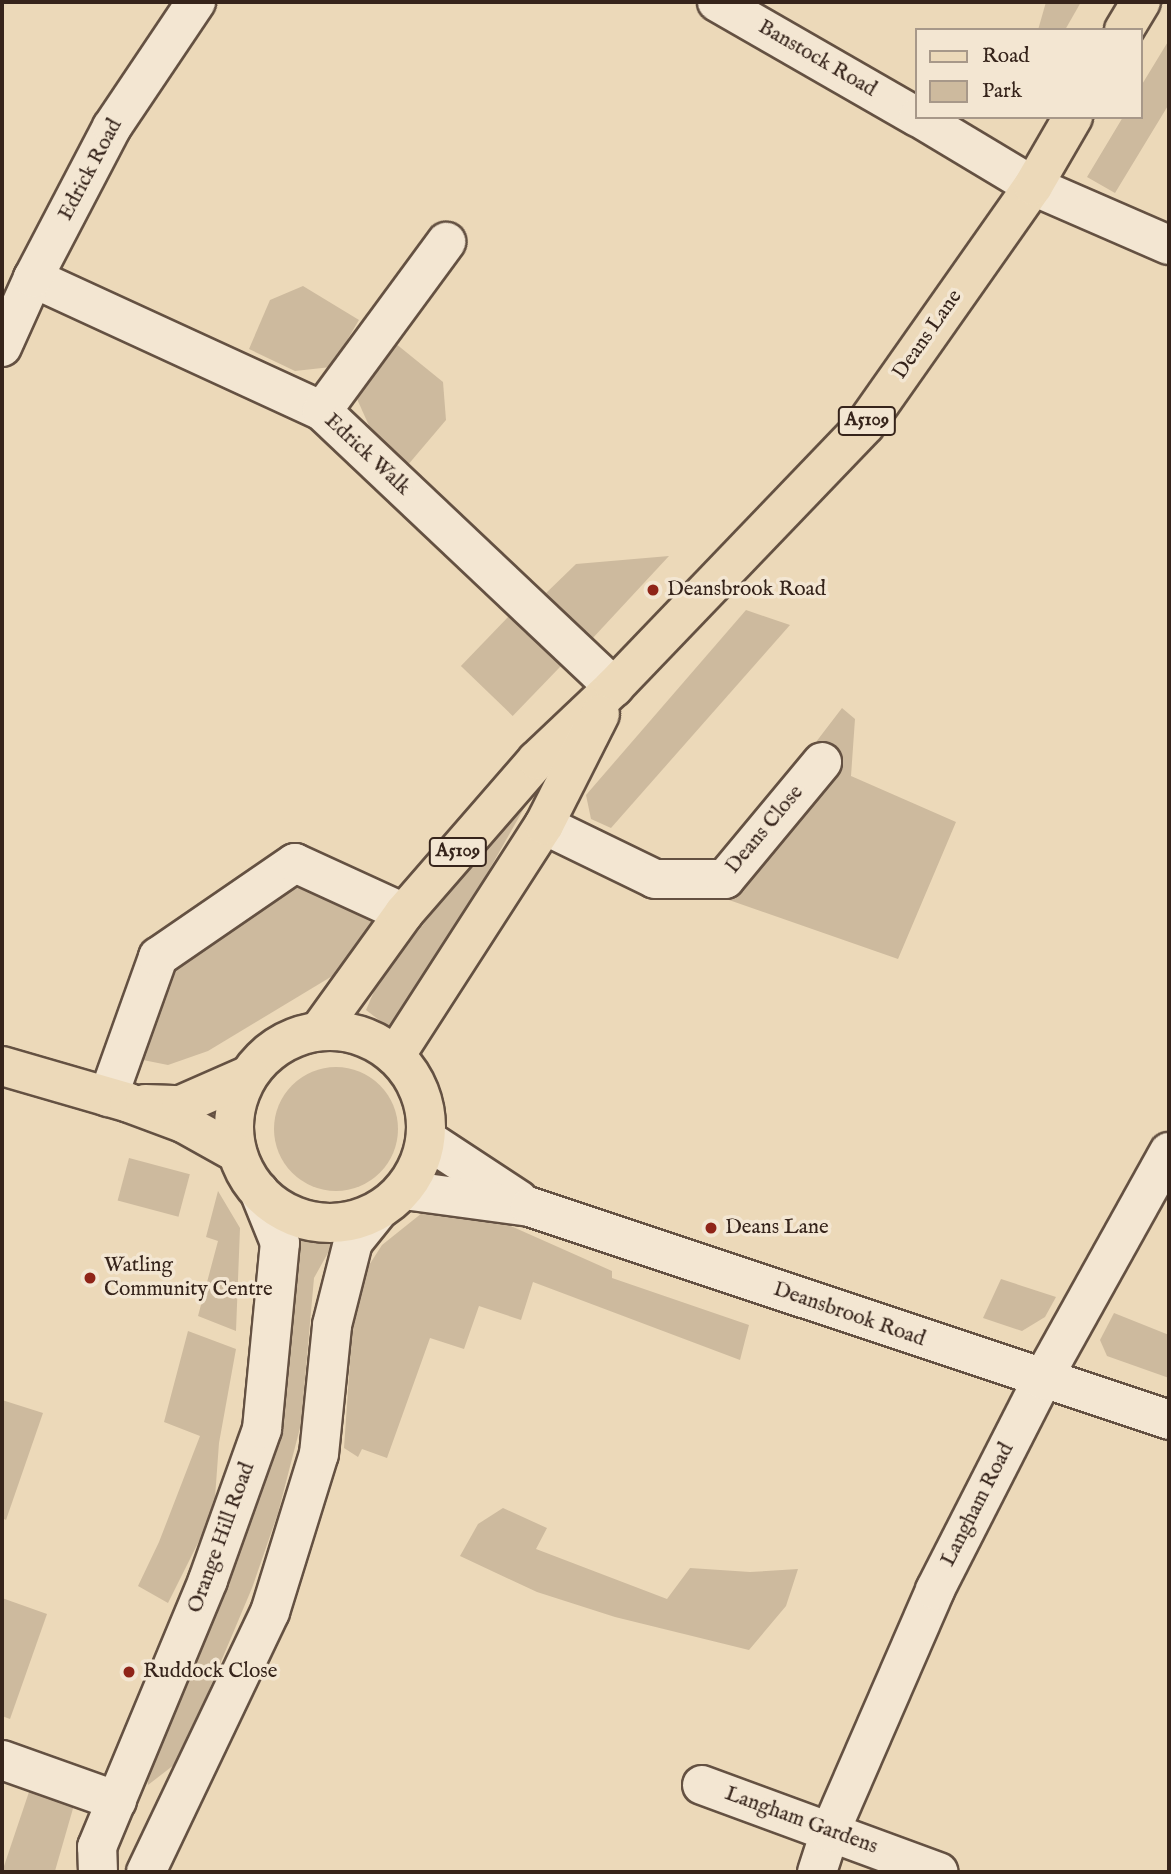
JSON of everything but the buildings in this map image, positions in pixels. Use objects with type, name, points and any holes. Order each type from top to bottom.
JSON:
[{"type":"main road","points":[[1125,28],[1141,2]]},
{"type":"main road","name":"Deans Lane","points":[[318,1031],[404,913],[537,760],[614,687],[865,425],[1033,186],[1072,119]]},
{"type":"main road","name":"Deans Lane","points":[[396,1056],[544,825],[614,687]]},
{"type":"main road","points":[[318,1031],[352,1033],[396,1056],[416,1082],[425,1105],[426,1139],[421,1160],[391,1200],[347,1222],[317,1222],[285,1212],[259,1191],[237,1153],[234,1130],[238,1097],[249,1075],[279,1042],[318,1031]]},
{"type":"main road","points":[[2,1066],[118,1100],[183,1123],[237,1153]]},
{"type":"main road","points":[[118,1100],[181,1105],[249,1075]]},
{"type":"street","name":"Edrick Road","points":[[2,347],[33,278],[112,127],[196,2]]},
{"type":"street","name":"Banstock Road","points":[[717,2],[916,116]]},
{"type":"street","name":"Banstock Road","points":[[921,119],[1033,186],[1169,246]]},
{"type":"street","points":[[322,411],[446,242]]},
{"type":"street","name":"Edrick Walk","points":[[33,278],[322,411],[614,687]]},
{"type":"street","name":"Deans Close","points":[[544,825],[655,879],[725,879],[822,762]]},
{"type":"street","points":[[118,1100],[158,957],[295,863],[404,913]]},
{"type":"street","name":"Deansbrook Road","points":[[426,1139],[530,1208],[1169,1420]]},
{"type":"street","name":"Langham Road","points":[[817,1872],[830,1832],[935,1590],[1042,1380],[1169,1152]]},
{"type":"street","name":"Orange Hill Road","points":[[98,1872],[97,1847],[208,1580],[262,1429],[279,1244],[259,1191]]},
{"type":"street","points":[[146,1872],[271,1612],[319,1454],[332,1325],[353,1242],[391,1200]]},
{"type":"street","name":"Deansbrook Road","points":[[391,1200],[530,1208]]},
{"type":"street","points":[[2,1760],[117,1801],[187,1789]]},
{"type":"street","name":"Langham Gardens","points":[[702,1784],[940,1872]]},
{"type":"green space","points":[[1046,2],[1081,2],[1066,28],[1039,28]]},
{"type":"green space","points":[[1169,40],[1169,104],[1115,193],[1087,177],[1122,119],[1143,119],[1143,83]]},
{"type":"green space","points":[[303,286],[359,320],[331,367],[295,371],[249,349],[270,300]]},
{"type":"green space","points":[[390,339],[443,382],[446,420],[407,466],[370,428],[353,390]]},
{"type":"green space","points":[[669,556],[591,640],[543,596],[576,564]]},
{"type":"green space","points":[[746,610],[790,625],[611,828],[591,819],[586,795]]},
{"type":"green space","points":[[513,612],[565,662],[513,716],[461,666]]},
{"type":"green space","points":[[842,708],[855,719],[851,776],[956,822],[898,959],[729,900],[778,835],[842,764],[816,742]]},
{"type":"green space","points":[[544,773],[418,995],[388,1027],[366,1010],[379,980]]},
{"type":"green space","points":[[293,886],[382,918],[339,972],[208,1051],[168,1065],[138,1059],[169,975]]},
{"type":"green space","points":[[336,1067],[360,1072],[380,1085],[393,1105],[398,1129],[393,1153],[380,1173],[360,1186],[336,1191],[312,1186],[292,1173],[279,1153],[274,1129],[279,1105],[292,1085],[312,1072]]},
{"type":"green space","points":[[129,1158],[190,1174],[178,1217],[118,1201]]},
{"type":"green space","points":[[218,1191],[240,1228],[236,1331],[198,1316],[218,1241],[206,1237]]},
{"type":"green space","points":[[422,1213],[495,1219],[612,1271],[612,1278],[749,1325],[740,1360],[533,1282],[521,1320],[479,1306],[464,1349],[430,1338],[387,1458],[362,1449],[358,1457],[344,1448],[355,1287],[382,1245]]},
{"type":"green space","points":[[291,1232],[334,1242],[314,1278],[301,1424],[278,1513],[252,1588],[179,1761],[148,1785],[145,1754],[201,1644]]},
{"type":"green space","points":[[1001,1279],[1056,1297],[1045,1317],[1022,1331],[983,1318]]},
{"type":"green space","points":[[1114,1313],[1169,1335],[1169,1378],[1107,1356],[1100,1340]]},
{"type":"green space","points":[[188,1331],[236,1349],[219,1443],[214,1511],[168,1603],[138,1586],[159,1542],[200,1436],[164,1422]]},
{"type":"green space","points":[[2,1400],[43,1413],[6,1520],[2,1518]]},
{"type":"green space","points":[[503,1508],[547,1528],[536,1549],[667,1599],[690,1568],[750,1572],[798,1569],[786,1606],[749,1650],[615,1617],[537,1592],[460,1556],[478,1524]]},
{"type":"green space","points":[[2,1598],[47,1614],[10,1719],[2,1716]]},
{"type":"green space","points":[[31,1786],[74,1805],[55,1871],[2,1872]]},
{"type":"place","name":"Deansbrook Road","points":[[653,590]]},
{"type":"place","name":"Deans Lane","points":[[711,1228]]},
{"type":"place","name":"Watling Community Centre","points":[[90,1278]]},
{"type":"place","name":"Ruddock Close","points":[[129,1672]]}]
